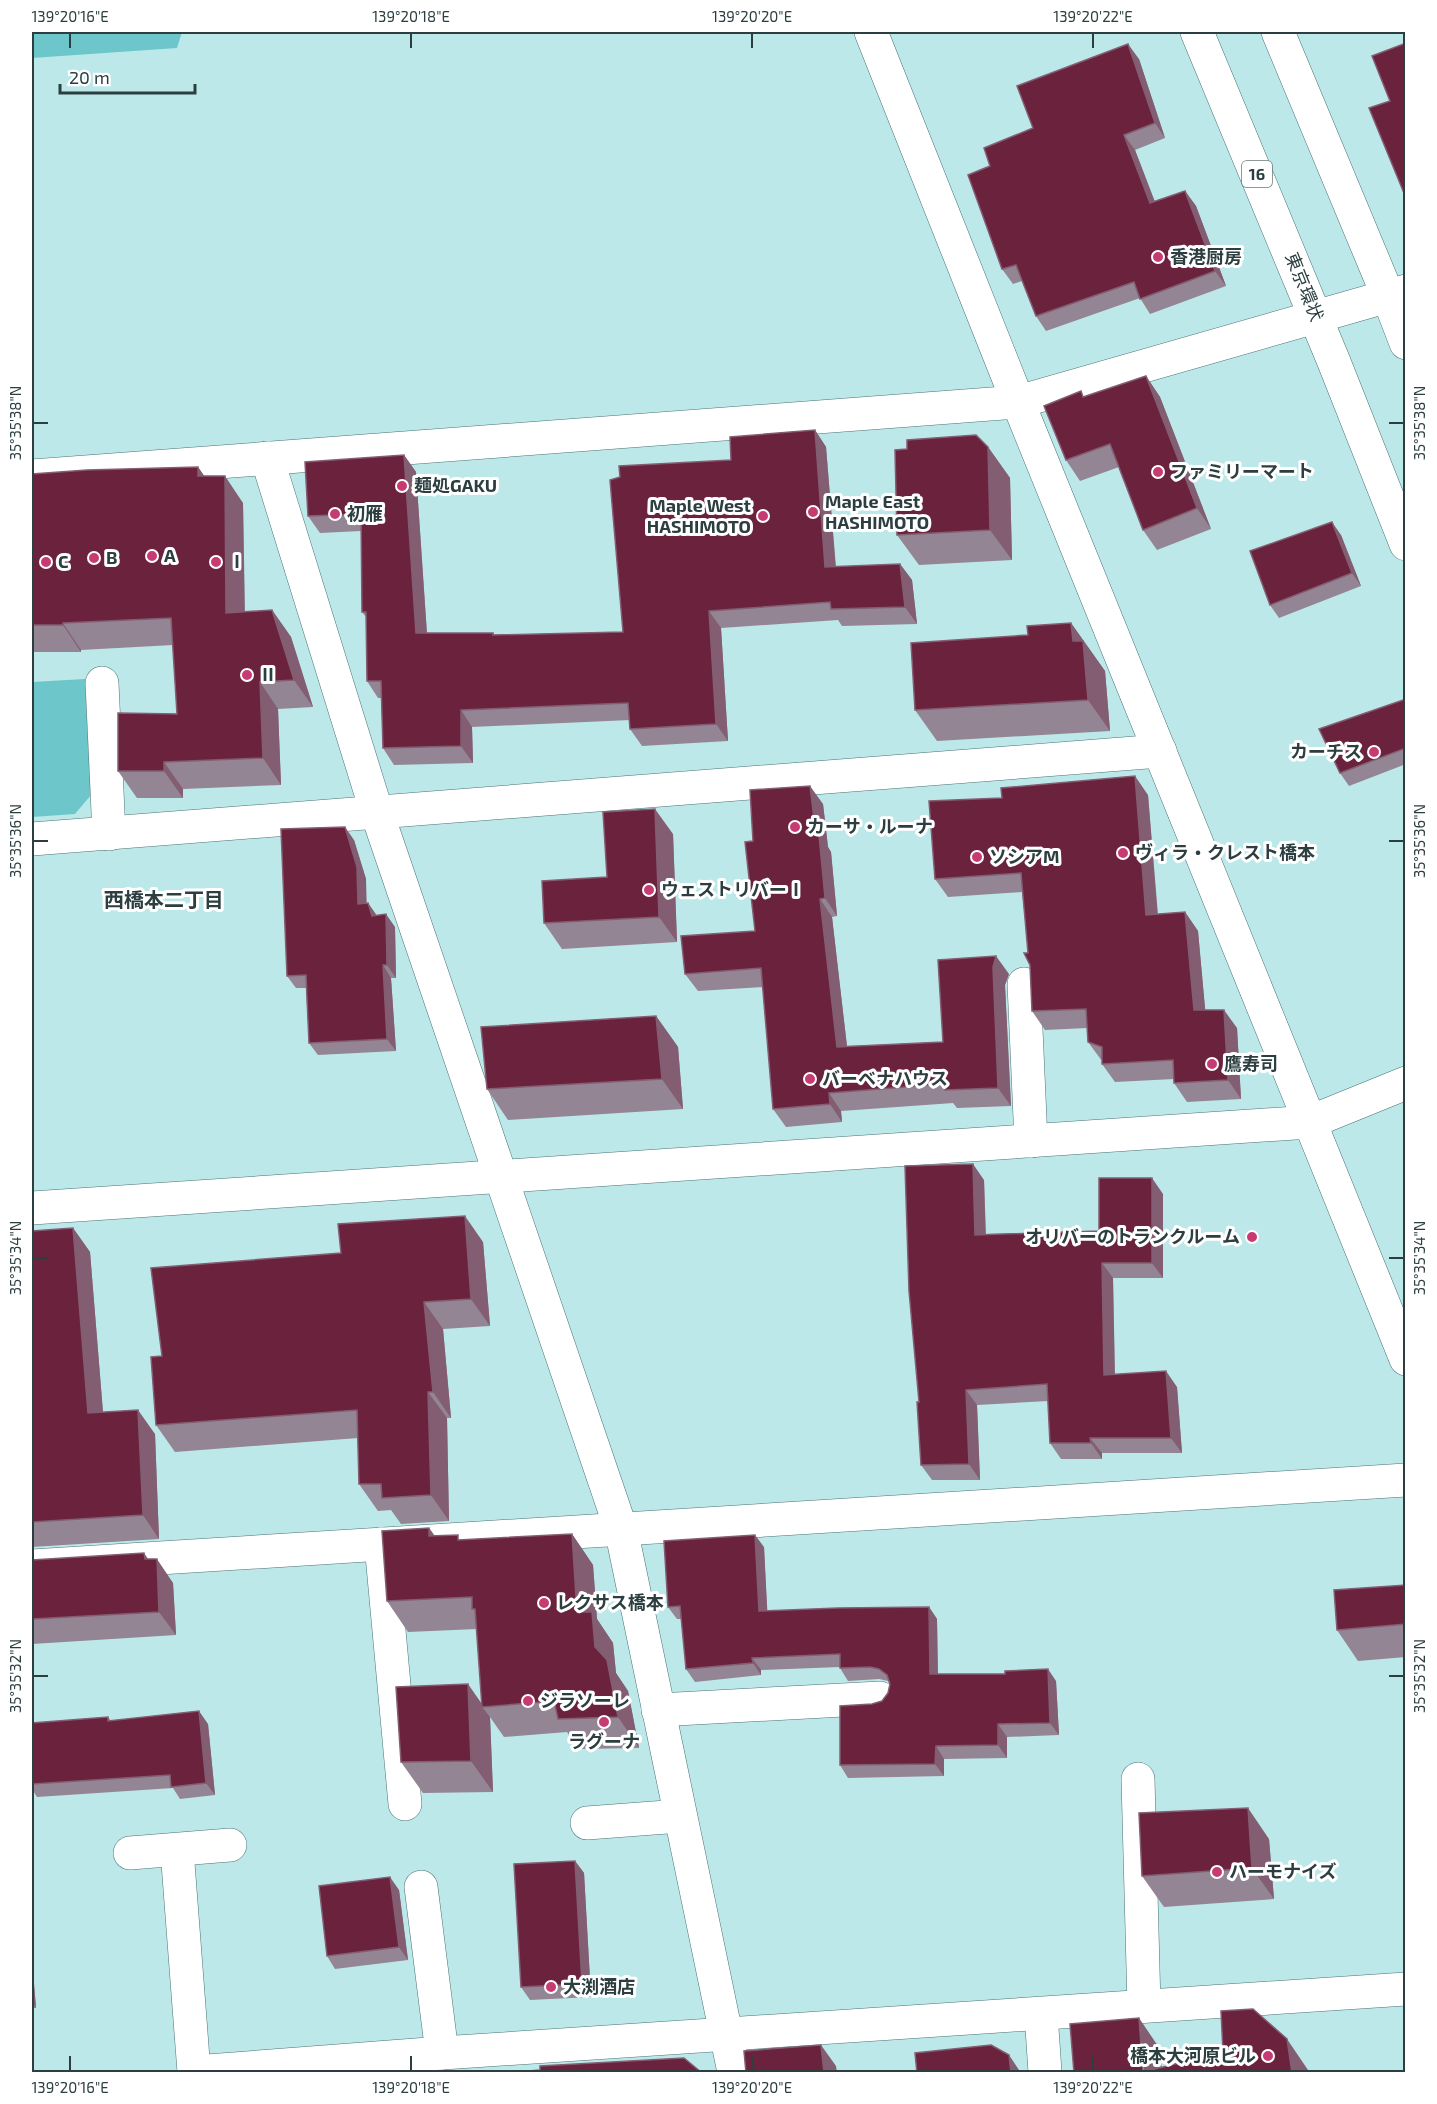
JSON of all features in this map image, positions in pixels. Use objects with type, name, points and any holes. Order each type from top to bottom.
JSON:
[{"type":"main road","points":[[871,32],[1018,402],[1406,1359]]},
{"type":"main road","name":"東京環状","points":[[1197,32],[1316,317],[1406,544]]},
{"type":"main road","points":[[1278,32],[1397,294],[1406,343]]},
{"type":"main road","points":[[32,476],[1018,402],[1397,294]]},
{"type":"main road","points":[[267,458],[377,813],[621,1529],[734,2073]]},
{"type":"main road","points":[[102,683],[109,834]]},
{"type":"main road","points":[[32,840],[1160,751]]},
{"type":"main road","points":[[1024,984],[1031,1141]]},
{"type":"main road","points":[[32,1208],[1310,1122],[1406,1083]]},
{"type":"main road","points":[[32,1566],[1406,1480]]},
{"type":"main road","points":[[381,1544],[405,1804]]},
{"type":"main road","points":[[658,1710],[880,1698]]},
{"type":"main road","points":[[1138,1779],[1144,2006]]},
{"type":"main road","points":[[587,1823],[680,1816]]},
{"type":"main road","points":[[130,1853],[230,1845]]},
{"type":"main road","points":[[177,1850],[194,2073],[726,2033],[1406,1989]]},
{"type":"main road","points":[[421,1887],[442,2053]]},
{"type":"main road","points":[[1041,2014],[1045,2073]]},
{"type":"shaded area","points":[[32,32],[182,32],[177,48],[32,58]]},
{"type":"shaded area","points":[[85,679],[91,795],[75,814],[32,817],[32,682]]},
{"type":"building","points":[[1406,43],[1406,198],[1369,108],[1390,101],[1372,56]]},
{"type":"building","points":[[1128,44],[1155,123],[1124,135],[1150,203],[1185,191],[1215,271],[1140,299],[1134,282],[1036,316],[1016,265],[1002,269],[968,175],[990,166],[984,148],[1033,128],[1017,86]]},
{"type":"building","points":[[1146,376],[1197,508],[1143,530],[1110,444],[1066,460],[1044,406],[1081,391],[1083,397]]},
{"type":"building","points":[[815,430],[825,567],[900,564],[905,607],[831,609],[830,602],[709,611],[716,724],[630,729],[628,703],[461,710],[461,746],[383,748],[381,681],[367,681],[366,612],[362,612],[361,514],[308,516],[305,462],[404,455],[416,633],[493,633],[493,635],[623,632],[610,480],[620,477],[619,466],[731,460],[730,437]]},
{"type":"building","points":[[976,435],[988,447],[990,530],[897,535],[895,450],[907,449],[907,440]]},
{"type":"building","points":[[198,467],[198,476],[225,476],[226,613],[272,610],[294,680],[260,682],[263,758],[164,762],[164,771],[118,771],[118,713],[177,714],[171,618],[32,625],[32,474]]},
{"type":"building","points":[[1332,522],[1352,573],[1270,605],[1250,551]]},
{"type":"building","points":[[1071,623],[1073,641],[1083,641],[1088,700],[915,710],[911,643],[1028,635],[1027,626]]},
{"type":"building","points":[[1406,699],[1406,748],[1340,773],[1319,729]]},
{"type":"building","points":[[1135,776],[1146,915],[1185,912],[1194,1010],[1224,1010],[1228,1080],[1174,1083],[1173,1060],[1102,1064],[1102,1047],[1088,1042],[1086,1009],[1032,1011],[1030,965],[1024,953],[1028,953],[1021,873],[935,879],[929,801],[1002,798],[1001,788]]},
{"type":"building","points":[[810,786],[816,835],[819,835],[825,898],[820,899],[837,1047],[943,1042],[938,960],[996,956],[993,967],[998,1088],[945,1090],[944,1084],[829,1093],[830,1104],[773,1109],[761,968],[685,974],[681,936],[755,931],[745,842],[753,841],[750,790]]},
{"type":"building","points":[[655,809],[659,917],[544,923],[542,881],[607,877],[603,812]]},
{"type":"building","points":[[345,827],[357,867],[358,904],[368,903],[372,916],[386,914],[387,965],[383,965],[387,1039],[309,1043],[306,975],[287,976],[281,829]]},
{"type":"building","points":[[656,1016],[662,1079],[487,1089],[481,1027]]},
{"type":"building","points":[[973,1164],[975,1235],[1099,1231],[1099,1178],[1152,1178],[1152,1263],[1102,1263],[1104,1375],[1166,1371],[1171,1438],[1090,1438],[1091,1443],[1050,1443],[1047,1384],[966,1390],[969,1464],[921,1465],[917,1402],[919,1402],[909,1291],[905,1166]]},
{"type":"building","points":[[465,1216],[471,1299],[424,1302],[433,1392],[428,1392],[431,1495],[382,1498],[381,1484],[359,1484],[357,1410],[156,1425],[151,1357],[162,1356],[151,1268],[341,1253],[338,1224]]},
{"type":"building","points":[[73,1228],[88,1413],[138,1410],[143,1515],[32,1522],[32,1231]]},
{"type":"building","points":[[429,1528],[429,1536],[458,1535],[458,1540],[572,1534],[577,1612],[592,1612],[595,1647],[607,1660],[618,1717],[558,1719],[554,1701],[482,1707],[475,1609],[472,1609],[472,1597],[387,1601],[382,1531]]},
{"type":"building","points":[[755,1535],[759,1611],[929,1607],[930,1674],[1005,1674],[1005,1671],[1048,1669],[1050,1723],[998,1724],[998,1745],[936,1746],[935,1764],[840,1765],[840,1706],[882,1701],[888,1693],[890,1684],[887,1675],[879,1669],[840,1668],[840,1654],[752,1658],[753,1663],[686,1669],[680,1606],[668,1607],[664,1541]]},
{"type":"building","points":[[144,1553],[145,1559],[157,1559],[159,1612],[32,1619],[32,1560]]},
{"type":"building","points":[[1406,1585],[1406,1624],[1337,1630],[1334,1590]]},
{"type":"building","points":[[468,1684],[471,1761],[401,1762],[396,1687]]},
{"type":"building","points":[[199,1711],[206,1783],[171,1787],[170,1775],[32,1784],[32,1723],[108,1717],[108,1721]]},
{"type":"building","points":[[1248,1808],[1252,1868],[1142,1876],[1139,1813]]},
{"type":"building","points":[[575,1861],[582,1984],[521,1987],[514,1864]]},
{"type":"building","points":[[390,1877],[399,1947],[327,1956],[319,1886]]},
{"type":"building","points":[[1253,2009],[1287,2039],[1292,2073],[1074,2073],[1070,2024],[1139,2018],[1143,2072],[1223,2052],[1221,2011]]},
{"type":"building","points":[[821,2045],[824,2073],[746,2073],[744,2051]]},
{"type":"building","points":[[991,2045],[1009,2055],[1011,2073],[917,2073],[915,2053]]},
{"type":"building","points":[[684,2058],[702,2073],[505,2073],[540,2070],[540,2066]]},
{"type":"place","name":"香港厨房","points":[[1158,257]]},
{"type":"place","name":"ファミリーマート","points":[[1158,472]]},
{"type":"place","name":"麺処GAKU","points":[[402,486]]},
{"type":"place","name":"Maple East HASHIMOTO","points":[[813,512]]},
{"type":"place","name":"初雁","points":[[335,514]]},
{"type":"place","name":"Maple West HASHIMOTO","points":[[763,516]]},
{"type":"place","name":"A","points":[[152,556]]},
{"type":"place","name":"B","points":[[94,558]]},
{"type":"place","name":"C","points":[[46,562]]},
{"type":"place","name":"Ⅰ","points":[[216,562]]},
{"type":"place","name":"Ⅱ","points":[[247,675]]},
{"type":"place","name":"カーチス","points":[[1374,752]]},
{"type":"place","name":"カーサ・ルーナ","points":[[795,827]]},
{"type":"place","name":"ヴィラ・クレスト橋本","points":[[1123,853]]},
{"type":"place","name":"ソシアM","points":[[977,857]]},
{"type":"place","name":"ウェストリバーⅠ","points":[[649,890]]},
{"type":"place","name":"鷹寿司","points":[[1212,1064]]},
{"type":"place","name":"バーベナハウス","points":[[810,1079]]},
{"type":"place","name":"オリバーのトランクルーム","points":[[1252,1237]]},
{"type":"place","name":"レクサス橋本","points":[[544,1603]]},
{"type":"place","name":"ジラソーレ","points":[[528,1701]]},
{"type":"place","name":"ラグーナ","points":[[604,1722]]},
{"type":"place","name":"ハーモナイズ","points":[[1217,1872]]},
{"type":"place","name":"大渕酒店","points":[[551,1987]]},
{"type":"place","name":"橋本大河原ビル","points":[[1268,2056]]},
{"type":"district","name":"西橋本二丁目","points":[[164,900]]}]
